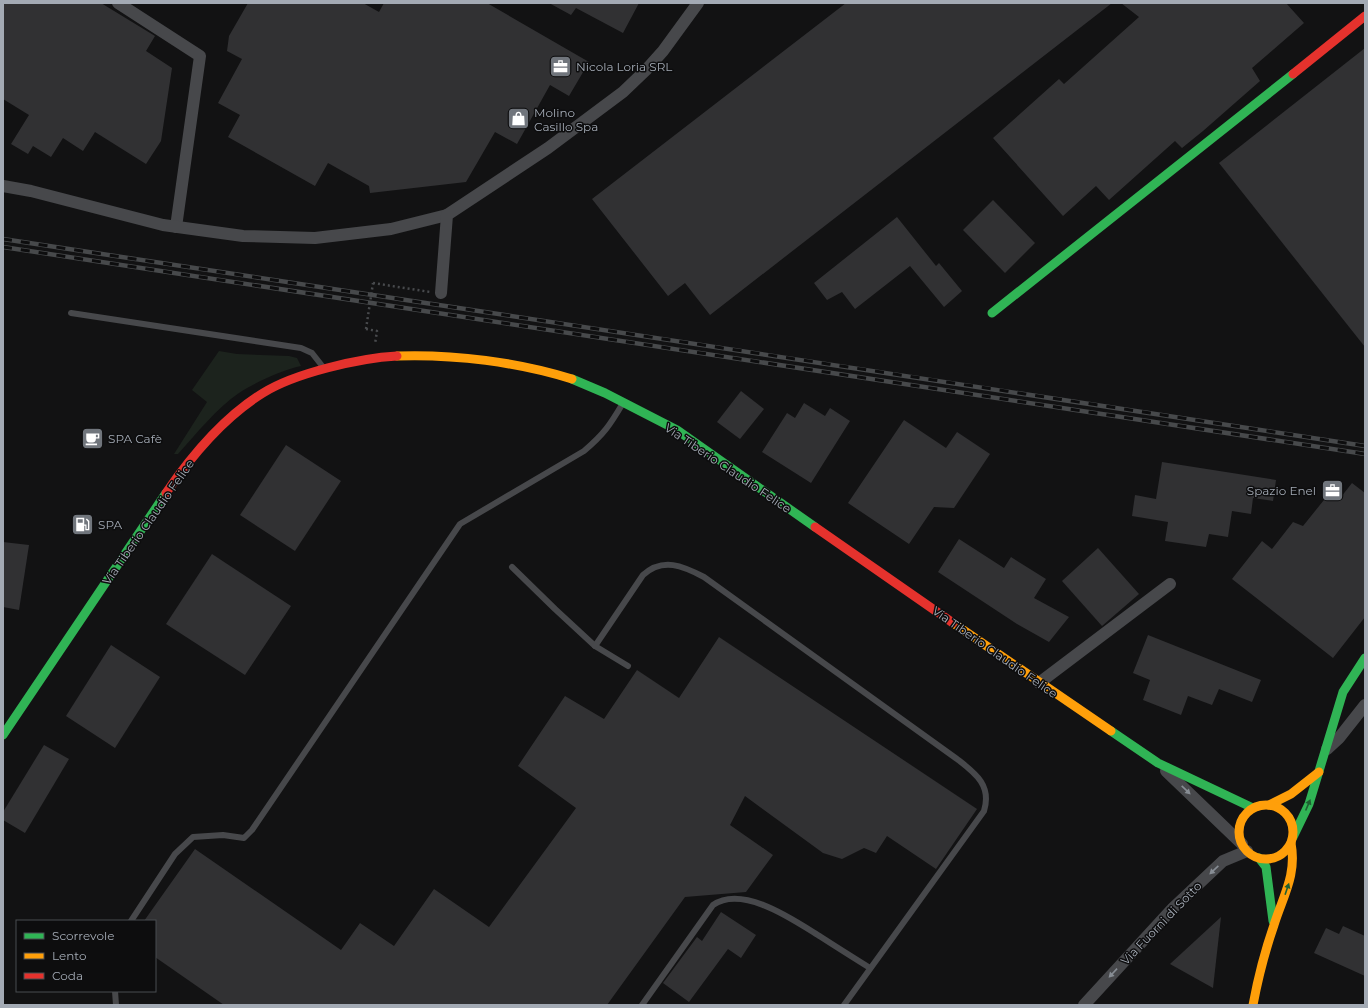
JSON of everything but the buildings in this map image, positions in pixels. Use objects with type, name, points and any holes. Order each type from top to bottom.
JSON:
[{"type":"street","points":[[118,3],[200,56],[176,227]]},
{"type":"street","points":[[3,186],[31,191],[163,225],[244,236],[315,238],[391,229],[447,215],[548,148],[623,92],[663,51],[698,3]]},
{"type":"street","points":[[992,313],[1365,16]]},
{"type":"street","points":[[441,293],[447,215]]},
{"type":"street","name":"Via Tiberio Claudio Felice","points":[[3,735],[183,468],[217,430],[238,411],[264,392],[290,380],[324,369],[361,361],[396,356],[436,356],[485,361],[539,370],[580,382],[677,430],[1039,683],[1158,763],[1253,808]]},
{"type":"street","points":[[1039,683],[1170,584]]},
{"type":"street","points":[[1259,858],[1271,858],[1277,856],[1287,848],[1292,840],[1309,804],[1320,772],[1343,692],[1365,658]]},
{"type":"street","points":[[1326,749],[1339,738],[1365,704]]},
{"type":"street","points":[[1158,763],[1244,848],[1259,858],[1266,867],[1274,926]]},
{"type":"street","points":[[1269,805],[1291,794],[1320,772]]},
{"type":"street","points":[[1244,848],[1239,836],[1239,828],[1241,820],[1246,813],[1261,805],[1277,807],[1285,812],[1290,819],[1293,828],[1293,871],[1274,926],[1253,1005]]},
{"type":"street","name":"Via Fuorni di Sotto","points":[[1084,1005],[1173,908],[1223,861],[1244,848]]},
{"type":"lane","points":[[71,313],[301,348],[312,353],[324,369]]},
{"type":"lane","points":[[132,920],[175,854],[193,837],[223,835],[244,838],[252,830],[460,524],[584,451],[609,427],[623,402]]},
{"type":"lane","points":[[595,646],[643,575],[660,566],[673,565],[685,568],[704,577],[957,758],[974,771],[980,778],[987,796],[984,810],[844,1005]]},
{"type":"lane","points":[[512,567],[554,609],[595,646],[628,666]]},
{"type":"lane","points":[[642,1005],[712,905],[719,901],[745,900],[761,904],[784,914],[870,968]]},
{"type":"lane","points":[[116,992],[116,1005]]},
{"type":"path","points":[[376,339],[378,331],[366,329],[373,283],[441,293]]},
{"type":"shaded area","points":[[219,351],[237,354],[289,356],[297,358],[301,366],[269,377],[239,393],[199,430],[178,454],[174,454],[207,402],[192,390]]},
{"type":"railway","points":[[3,239],[1365,446]]},
{"type":"railway","points":[[3,247],[1365,454]]},
{"type":"traffic: fast","points":[[992,313],[1293,74]]},
{"type":"traffic: fast","points":[[572,379],[605,393],[677,430],[815,527]]},
{"type":"traffic: fast","points":[[3,735],[166,493]]},
{"type":"traffic: fast","points":[[1293,837],[1309,804],[1343,692],[1365,658]]},
{"type":"traffic: fast","points":[[1111,731],[1158,763],[1253,808]]},
{"type":"traffic: fast","points":[[1259,858],[1266,867],[1273,921]]},
{"type":"traffic: slow","points":[[397,356],[441,356],[486,360],[530,368],[572,379]]},
{"type":"traffic: slow","points":[[953,623],[1111,731]]},
{"type":"traffic: slow","points":[[1269,805],[1291,794],[1319,772]]},
{"type":"traffic: slow","points":[[1266,805],[1276,807],[1285,813],[1291,822],[1293,832],[1291,842],[1285,851],[1276,857],[1266,859],[1256,857],[1247,851],[1241,842],[1239,832],[1241,822],[1247,813],[1256,807],[1266,805]]},
{"type":"traffic: slow","points":[[1253,1005],[1259,975],[1291,875],[1291,843]]},
{"type":"traffic: jam","points":[[1293,74],[1365,16]]},
{"type":"traffic: jam","points":[[166,493],[198,451],[222,425],[235,413],[263,393],[292,379],[328,368],[347,363],[397,356]]},
{"type":"traffic: jam","points":[[815,527],[953,623]]},
{"type":"place","name":"Nicola Loria SRL","points":[[560,66]]},
{"type":"place","name":"Molino Casillo Spa","points":[[519,119]]},
{"type":"place","name":"SPA Cafè","points":[[93,438]]},
{"type":"place","name":"Spazio Enel","points":[[1332,490]]},
{"type":"place","name":"SPA","points":[[83,524]]}]
